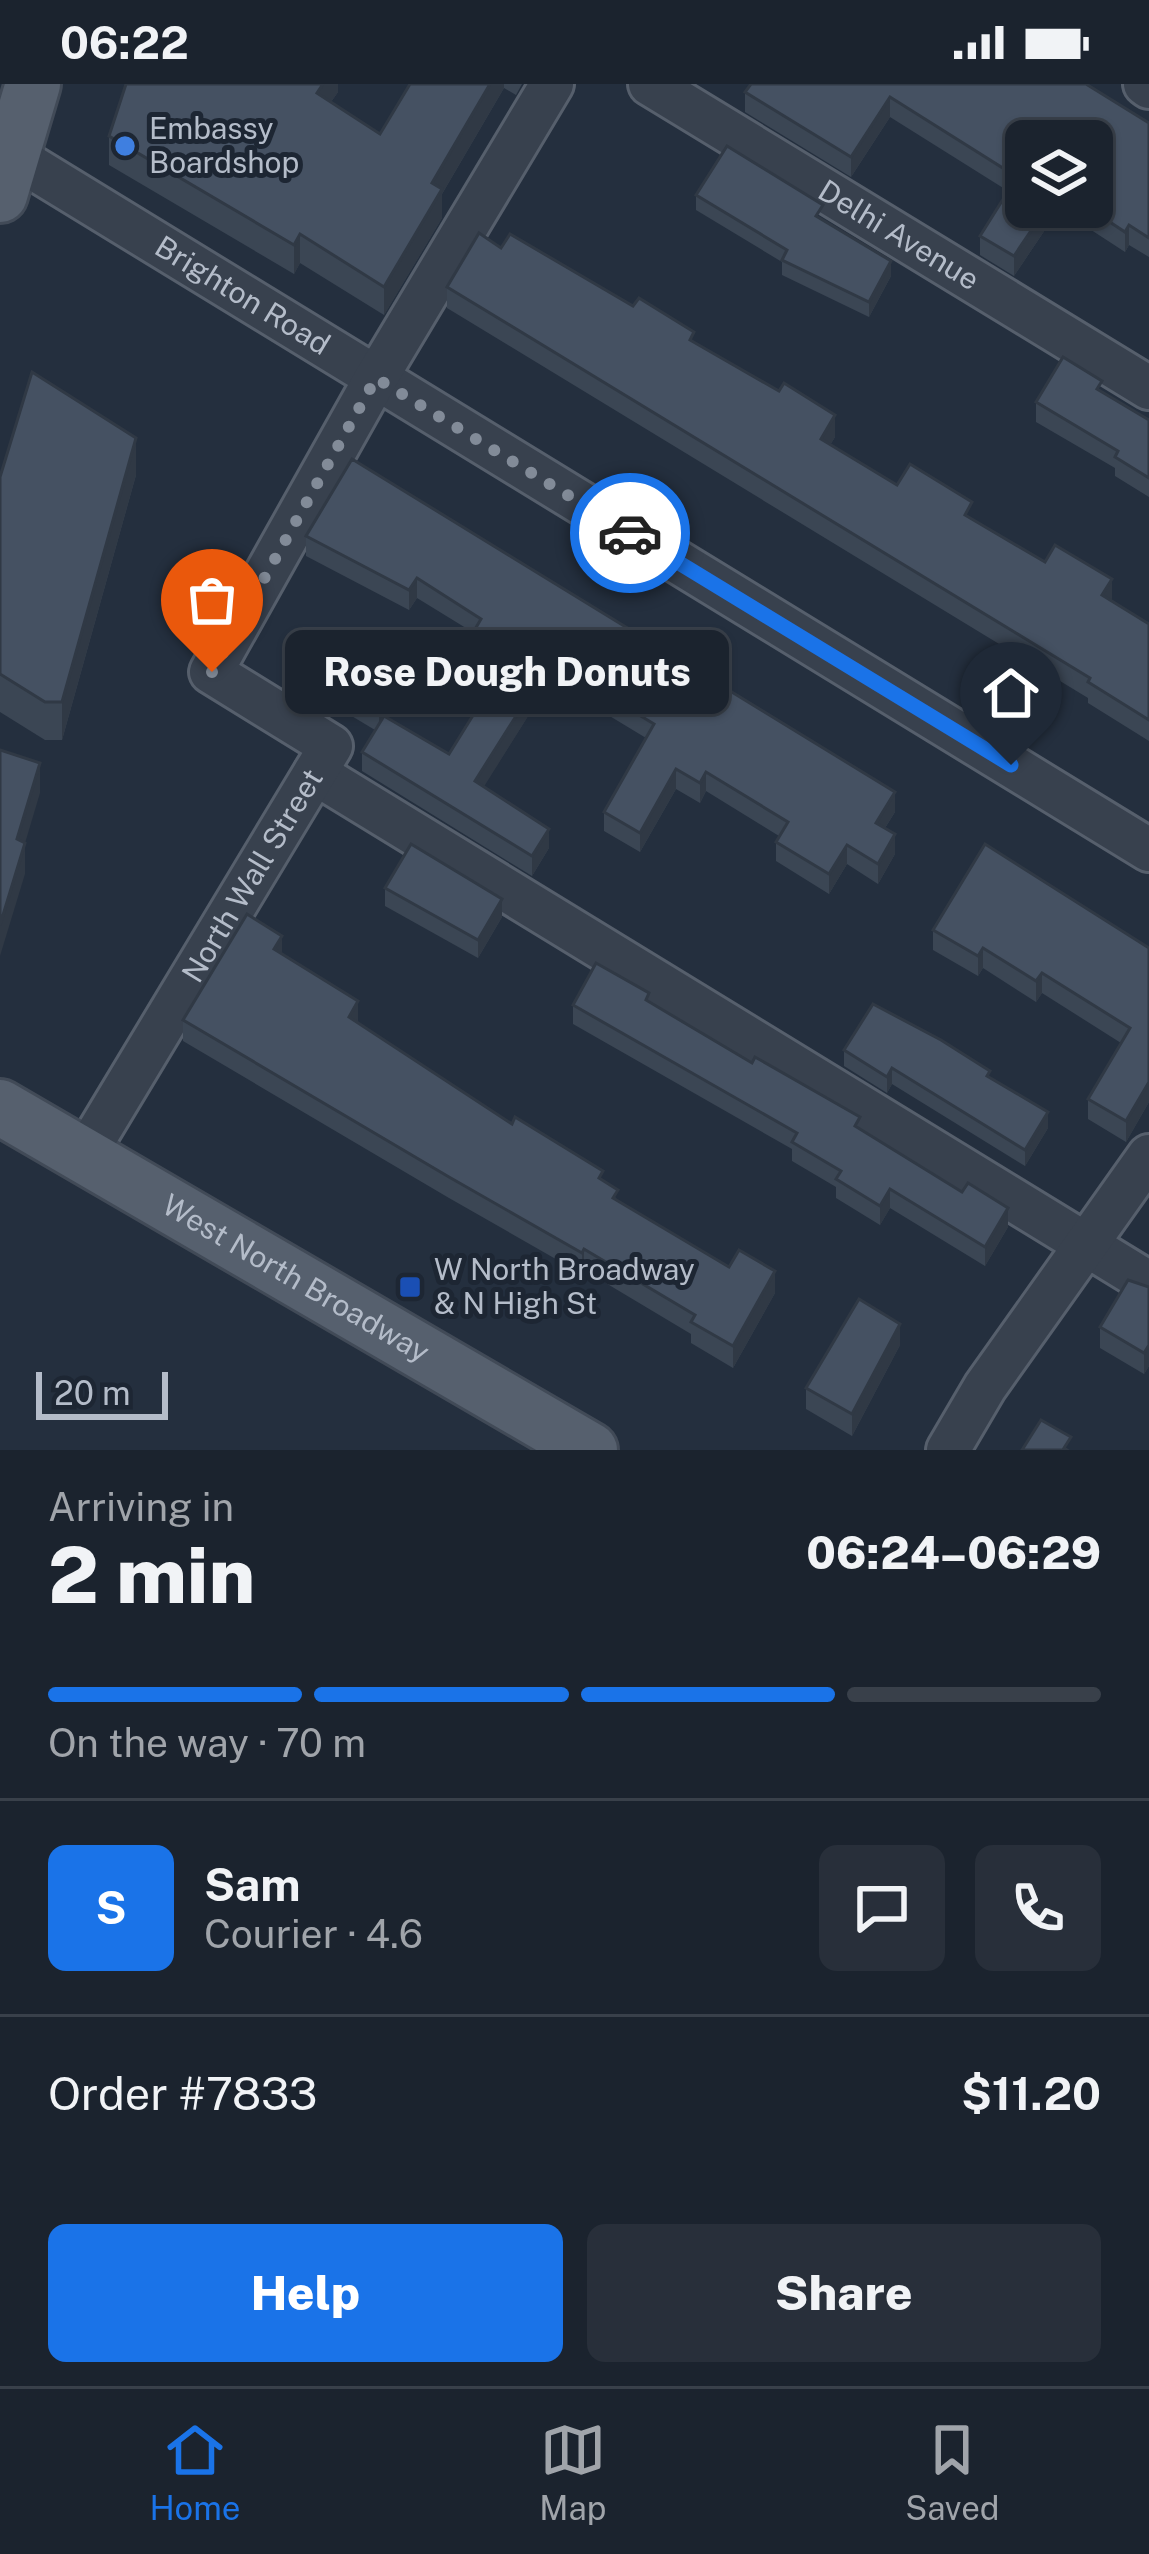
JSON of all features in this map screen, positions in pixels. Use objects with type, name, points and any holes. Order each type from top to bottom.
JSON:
[{"type":"main road","name":"West North Broadway","points":[[0,1106],[590,1450]]},
{"type":"street","name":"North Wall Street","points":[[84,1156],[331,746],[212,672],[376,378],[552,84]]},
{"type":"street","name":"Delhi Avenue","points":[[650,84],[1149,388]]},
{"type":"street","name":"Brighton Road","points":[[13,138],[376,378],[1149,850]]},
{"type":"street","points":[[315,773],[1149,1283]]},
{"type":"street","points":[[948,1450],[985,1387],[1149,1156]]},
{"type":"building","points":[[126,84],[323,84],[317,93],[380,134],[410,84],[490,84],[432,183],[442,189],[384,287],[300,234],[294,245],[109,136]]},
{"type":"building","points":[[751,84],[1086,84],[1149,123],[1149,238],[1129,225],[1125,232],[1113,224],[1113,120],[1005,120],[1005,169],[890,97],[851,157],[745,92]]},
{"type":"building","points":[[727,146],[823,205],[816,216],[891,261],[869,302],[782,260],[787,250],[696,195]]},
{"type":"building","points":[[1005,196],[1005,228],[1033,228],[1014,256],[980,236]]},
{"type":"building","points":[[479,233],[501,248],[510,234],[633,306],[639,298],[694,332],[690,340],[779,391],[784,383],[835,415],[821,439],[897,485],[910,464],[972,502],[965,515],[1045,562],[1055,545],[1112,579],[1102,595],[1149,624],[1149,720],[1088,682],[1090,678],[447,287]]},
{"type":"building","points":[[1063,357],[1102,381],[1097,389],[1149,420],[1149,478],[1115,457],[1118,451],[1036,402]]},
{"type":"building","points":[[32,372],[136,438],[62,702],[45,702],[0,674],[0,477]]},
{"type":"building","points":[[352,459],[895,792],[876,823],[895,834],[878,864],[847,845],[829,874],[776,842],[788,822],[706,772],[700,783],[676,769],[640,833],[604,812],[654,724],[565,670],[562,676],[547,667],[475,781],[549,829],[532,856],[362,752],[384,716],[449,754],[511,654],[474,631],[481,619],[417,578],[409,590],[306,536]]},
{"type":"building","points":[[365,644],[404,667],[379,711],[340,687]]},
{"type":"building","points":[[0,750],[40,763],[17,839],[25,843],[0,925]]},
{"type":"building","points":[[411,844],[502,899],[478,940],[385,888]]},
{"type":"building","points":[[985,844],[1149,948],[1149,1082],[1126,1121],[1088,1099],[1130,1028],[1042,973],[1036,981],[983,948],[978,956],[933,930]]},
{"type":"building","points":[[247,914],[282,936],[274,949],[358,1001],[349,1017],[512,1124],[515,1117],[603,1171],[599,1178],[618,1190],[613,1198],[729,1267],[739,1250],[775,1271],[733,1346],[691,1322],[695,1315],[584,1249],[582,1253],[183,1020]]},
{"type":"building","points":[[596,963],[649,993],[646,1000],[752,1063],[755,1057],[860,1117],[855,1126],[962,1192],[968,1183],[1008,1208],[985,1247],[890,1189],[880,1206],[836,1179],[841,1171],[792,1142],[797,1133],[573,1005]]},
{"type":"building","points":[[873,1004],[941,1040],[990,1071],[987,1076],[1048,1112],[1025,1150],[892,1068],[887,1077],[844,1050]]},
{"type":"building","points":[[1128,1280],[1149,1287],[1149,1345],[1144,1353],[1100,1327]]},
{"type":"building","points":[[859,1299],[900,1324],[852,1414],[806,1388]]},
{"type":"building","points":[[1041,1420],[1071,1437],[1067,1450],[1022,1450]]},
{"type":"way so far","points":[[212,672],[376,378],[630,533]]},
{"type":"place","name":"Embassy Boardshop","points":[[125,146]]},
{"type":"place","name":"Rose Dough Donuts","points":[[212,672]]},
{"type":"place","name":"W North Broadway & N High St","points":[[410,1287]]},
{"type":"route","points":[[630,533],[1011,765]]}]
